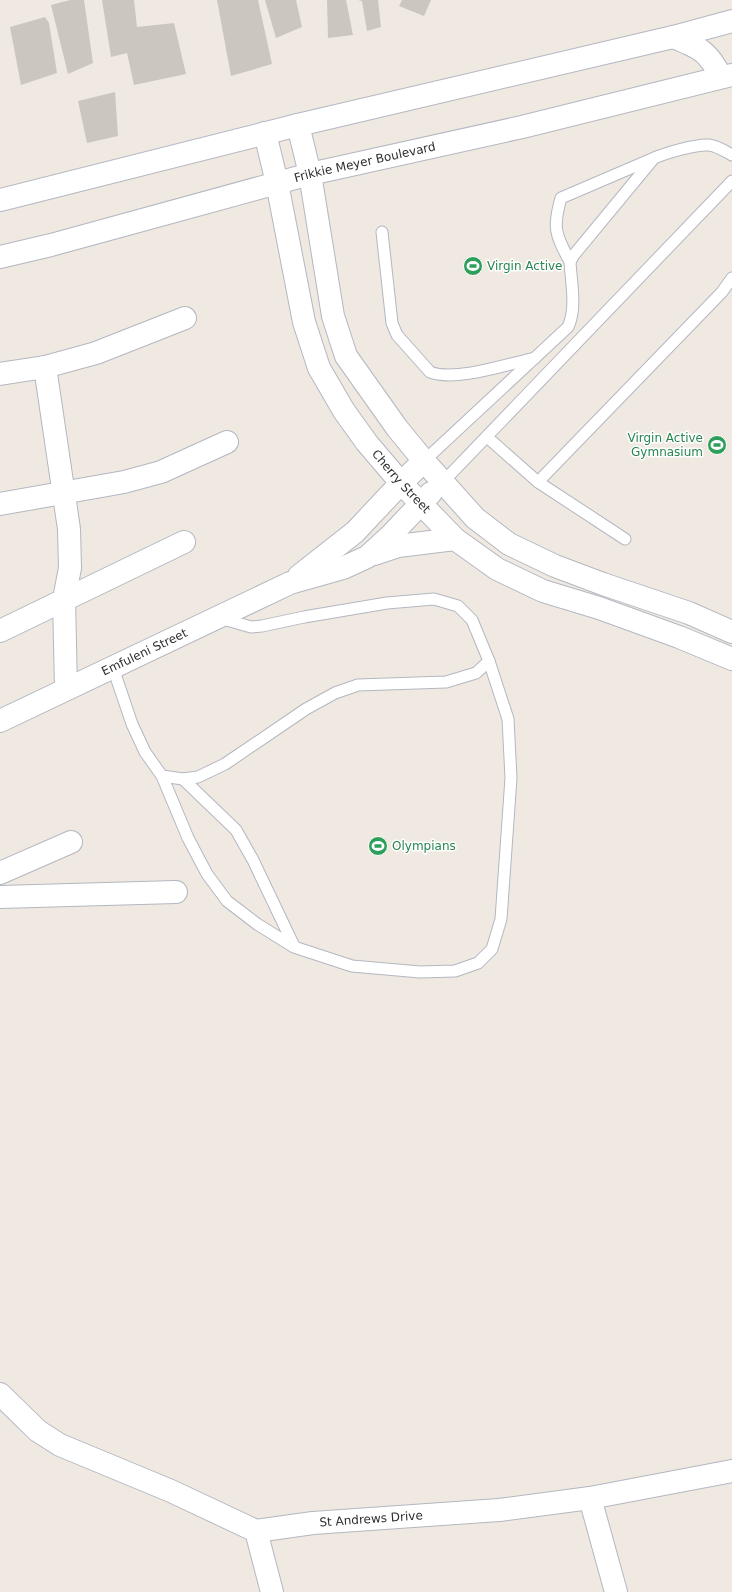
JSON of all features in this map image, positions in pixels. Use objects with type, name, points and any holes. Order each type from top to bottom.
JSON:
[{"type":"street","points":[[0,200],[265,133],[673,37],[732,21]]},
{"type":"street","points":[[673,37],[705,52],[726,76]]},
{"type":"street","name":"Frikkie Meyer Boulevard","points":[[0,256],[50,245],[310,174],[522,127],[726,76]]},
{"type":"street","points":[[298,125],[310,174],[333,316],[346,356],[397,428],[424,462],[474,518],[509,544],[562,569],[689,613],[732,632]]},
{"type":"street","name":"Cherry Street","points":[[265,133],[277,183],[304,322],[318,368],[354,424],[401,482],[455,538],[497,569],[543,591],[599,608],[680,637],[732,660]]},
{"type":"street","points":[[0,374],[45,367],[96,353],[185,318]]},
{"type":"street","points":[[45,367],[65,493],[70,551],[70,568],[64,599],[66,689]]},
{"type":"street","points":[[0,504],[124,482],[161,472],[227,442]]},
{"type":"street","name":"Emfuleni Street","points":[[290,583],[355,532],[401,482],[424,462]]},
{"type":"street","name":"Emfuleni Street","points":[[0,721],[290,583],[343,568],[367,557],[391,535],[442,482]]},
{"type":"street","points":[[367,557],[398,546],[455,538]]},
{"type":"street","points":[[0,631],[184,542]]},
{"type":"street","points":[[0,873],[71,842]]},
{"type":"street","points":[[0,897],[176,892]]},
{"type":"street","points":[[0,1394],[31,1424],[60,1445],[178,1494],[256,1531],[272,1592]]},
{"type":"street","name":"St Andrews Drive","points":[[256,1531],[313,1523],[499,1510],[590,1498],[732,1471]]},
{"type":"street","points":[[590,1498],[616,1592]]},
{"type":"lane","points":[[424,462],[568,327],[571,320],[570,262],[556,230],[556,216],[561,198],[669,152],[709,145],[723,150],[732,156]]},
{"type":"lane","points":[[570,262],[577,248],[654,158]]},
{"type":"lane","points":[[442,482],[732,181]]},
{"type":"lane","points":[[382,232],[392,323],[397,335],[430,372],[437,375],[453,376],[536,358]]},
{"type":"lane","points":[[538,482],[722,292],[732,278]]},
{"type":"lane","points":[[487,437],[538,482],[625,540]]},
{"type":"lane","points":[[113,668],[132,724],[145,752],[162,776],[188,838],[207,874],[227,901],[256,924],[294,947],[352,966],[420,972],[456,971],[478,963],[492,949],[500,919],[511,778],[508,719],[489,661],[472,620],[458,606],[434,599],[387,603],[251,627],[218,618]]},
{"type":"lane","points":[[162,776],[184,779],[198,777],[225,764],[306,709],[335,692],[358,685],[446,682],[476,673],[489,661]]},
{"type":"lane","points":[[184,779],[236,830],[253,860],[294,947]]},
{"type":"building","points":[[70,0],[84,0],[93,63],[68,74],[51,5]]},
{"type":"building","points":[[102,0],[134,0],[137,27],[174,23],[186,74],[134,85],[127,53],[111,57]]},
{"type":"building","points":[[217,0],[258,0],[272,64],[231,76]]},
{"type":"building","points":[[265,0],[296,0],[302,27],[276,38]]},
{"type":"building","points":[[327,0],[346,0],[353,35],[328,38]]},
{"type":"building","points":[[358,0],[378,0],[381,27],[367,31],[362,1]]},
{"type":"building","points":[[402,0],[431,0],[424,16],[399,6]]},
{"type":"building","points":[[45,17],[49,23],[57,73],[21,85],[10,27]]},
{"type":"building","points":[[115,92],[118,136],[87,143],[78,101]]},
{"type":"place","name":"Virgin Active","points":[[473,266]]},
{"type":"place","name":"Virgin Active Gymnasium","points":[[717,445]]},
{"type":"place","name":"Olympians","points":[[378,846]]}]
